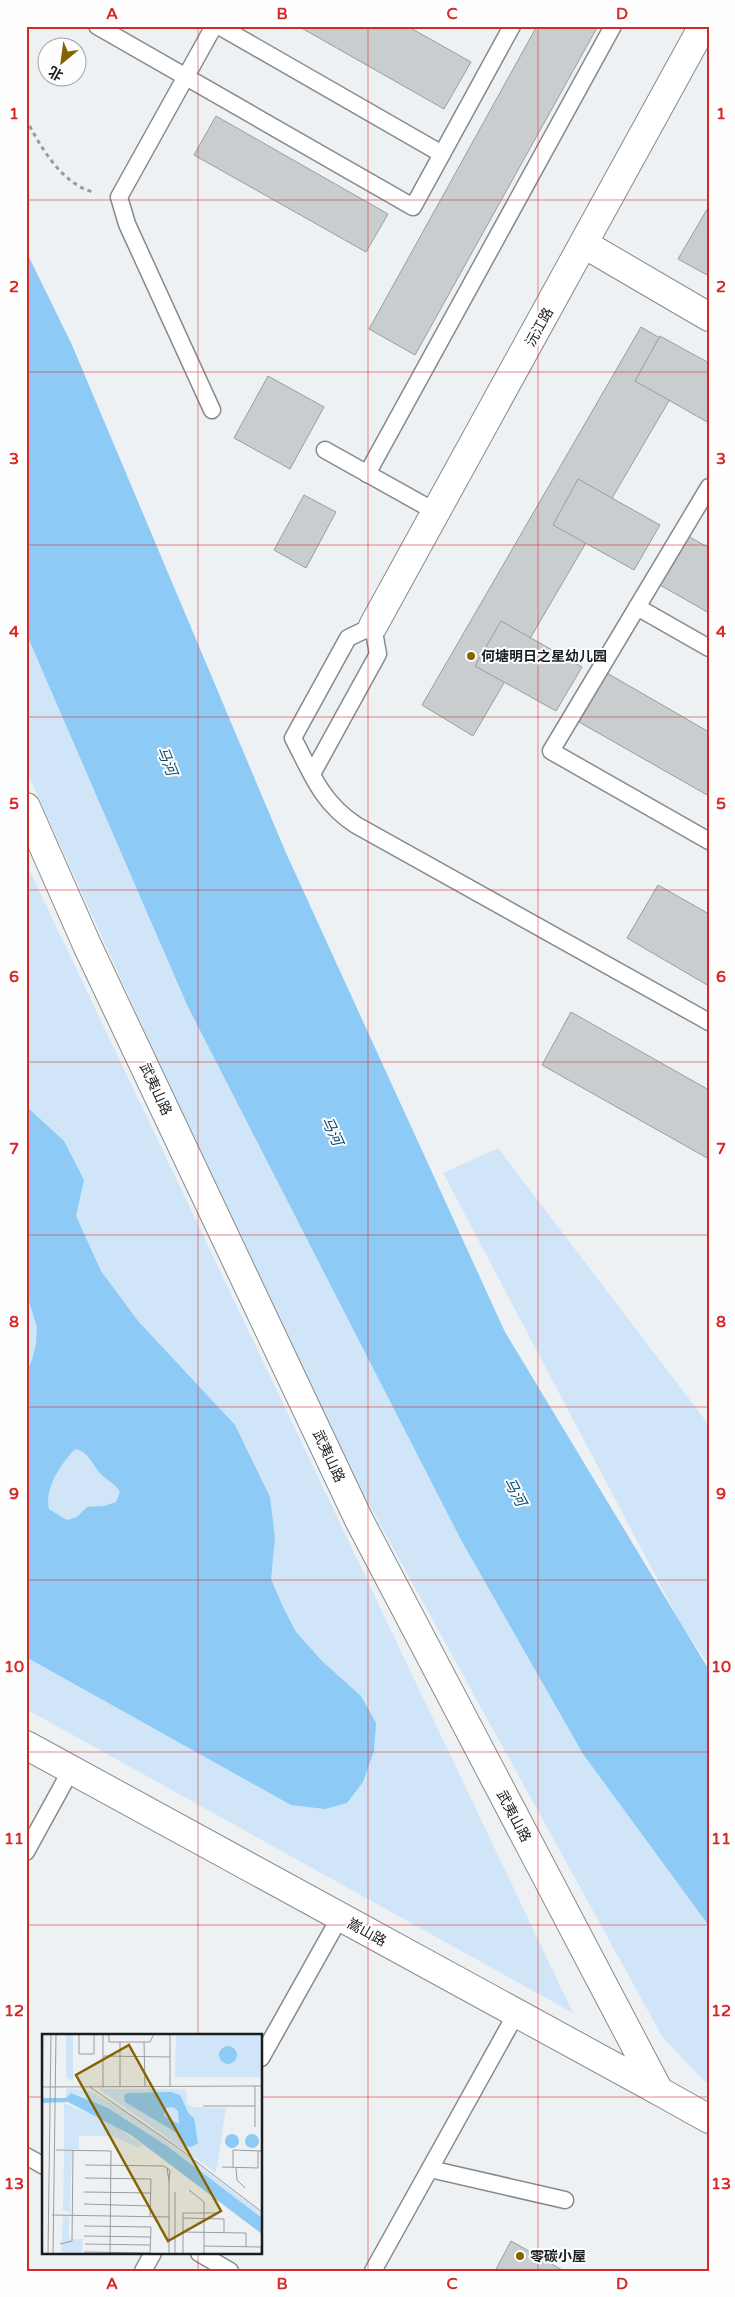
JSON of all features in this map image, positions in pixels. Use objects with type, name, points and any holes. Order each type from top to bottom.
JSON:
[{"type":"street","name":"沅江路","points":[[373,626],[703,26]]},
{"type":"street","points":[[584,244],[709,317]]},
{"type":"street","name":"武夷山路","points":[[26,807],[87,945],[359,1520],[658,2091]]},
{"type":"street","name":"嵩山路","points":[[26,1745],[709,2119]]},
{"type":"lane","points":[[97,26],[413,207],[512,26]]},
{"type":"lane","points":[[212,410],[127,224],[119,197],[214,26]]},
{"type":"lane","points":[[219,26],[442,154]]},
{"type":"lane","points":[[367,474],[613,26]]},
{"type":"lane","points":[[325,450],[436,512]]},
{"type":"lane","points":[[709,487],[551,751],[709,841]]},
{"type":"lane","points":[[637,607],[709,648]]},
{"type":"lane","points":[[312,774],[378,654],[373,626],[348,638],[293,738],[325,799],[340,815],[356,825],[709,1022]]},
{"type":"lane","points":[[26,1852],[71,1770]]},
{"type":"lane","points":[[262,2056],[340,1917]]},
{"type":"lane","points":[[373,2271],[516,2014]]},
{"type":"lane","points":[[26,2156],[42,2165]]},
{"type":"lane","points":[[430,2169],[564,2200]]},
{"type":"lane","points":[[144,2271],[152,2254]]},
{"type":"lane","points":[[201,2254],[230,2271]]},
{"type":"path","points":[[26,118],[53,162],[70,179],[88,191],[119,197]]},
{"type":"shaded area","points":[[26,633],[187,1005],[461,1540],[583,1754],[709,1926],[709,2086],[663,2038],[316,1408],[26,770]]},
{"type":"shaded area","points":[[26,863],[573,2013],[26,1709]]},
{"type":"shaded area","points":[[498,1148],[709,1425],[709,1665],[681,1624],[443,1173]]},
{"type":"water","name":"马河","points":[[26,251],[72,345],[286,853],[505,1332],[709,1670],[709,1926],[583,1754],[461,1540],[187,1005],[26,633]]},
{"type":"water","points":[[26,1106],[64,1141],[84,1180],[76,1216],[101,1271],[138,1321],[235,1425],[270,1497],[275,1538],[271,1579],[296,1632],[322,1661],[361,1696],[376,1723],[374,1751],[363,1782],[347,1803],[325,1809],[291,1805],[26,1657],[26,1370],[31,1363],[36,1344],[37,1327],[26,1292]],"holes":[[[75,1449],[87,1455],[100,1473],[116,1486],[120,1492],[116,1502],[104,1506],[87,1507],[77,1517],[67,1520],[49,1509],[49,1493],[51,1485],[64,1462]]]},
{"type":"building","points":[[298,26],[407,26],[471,62],[444,109]]},
{"type":"building","points":[[537,26],[598,26],[415,355],[369,329]]},
{"type":"building","points":[[216,116],[388,214],[366,252],[194,155]]},
{"type":"building","points":[[709,206],[709,276],[678,259]]},
{"type":"building","points":[[641,327],[694,358],[473,736],[422,705]]},
{"type":"building","points":[[660,336],[709,363],[709,423],[635,381]]},
{"type":"building","points":[[268,376],[324,407],[290,469],[234,438]]},
{"type":"building","points":[[578,479],[660,525],[634,570],[553,525]]},
{"type":"building","points":[[304,495],[336,512],[306,568],[274,550]]},
{"type":"building","points":[[688,536],[709,548],[709,613],[660,585]]},
{"type":"building","points":[[501,621],[582,667],[556,711],[475,666]]},
{"type":"building","points":[[607,673],[709,732],[709,796],[579,722]]},
{"type":"building","points":[[658,885],[709,914],[709,986],[627,938]]},
{"type":"building","points":[[571,1012],[709,1090],[709,1159],[542,1065]]},
{"type":"building","name":"零碳小屋","points":[[511,2241],[564,2271],[495,2271]]},
{"type":"place","name":"何塘明日之星幼儿园","points":[[471,656]]},
{"type":"place","name":"零碳小屋","points":[[520,2256]]}]
